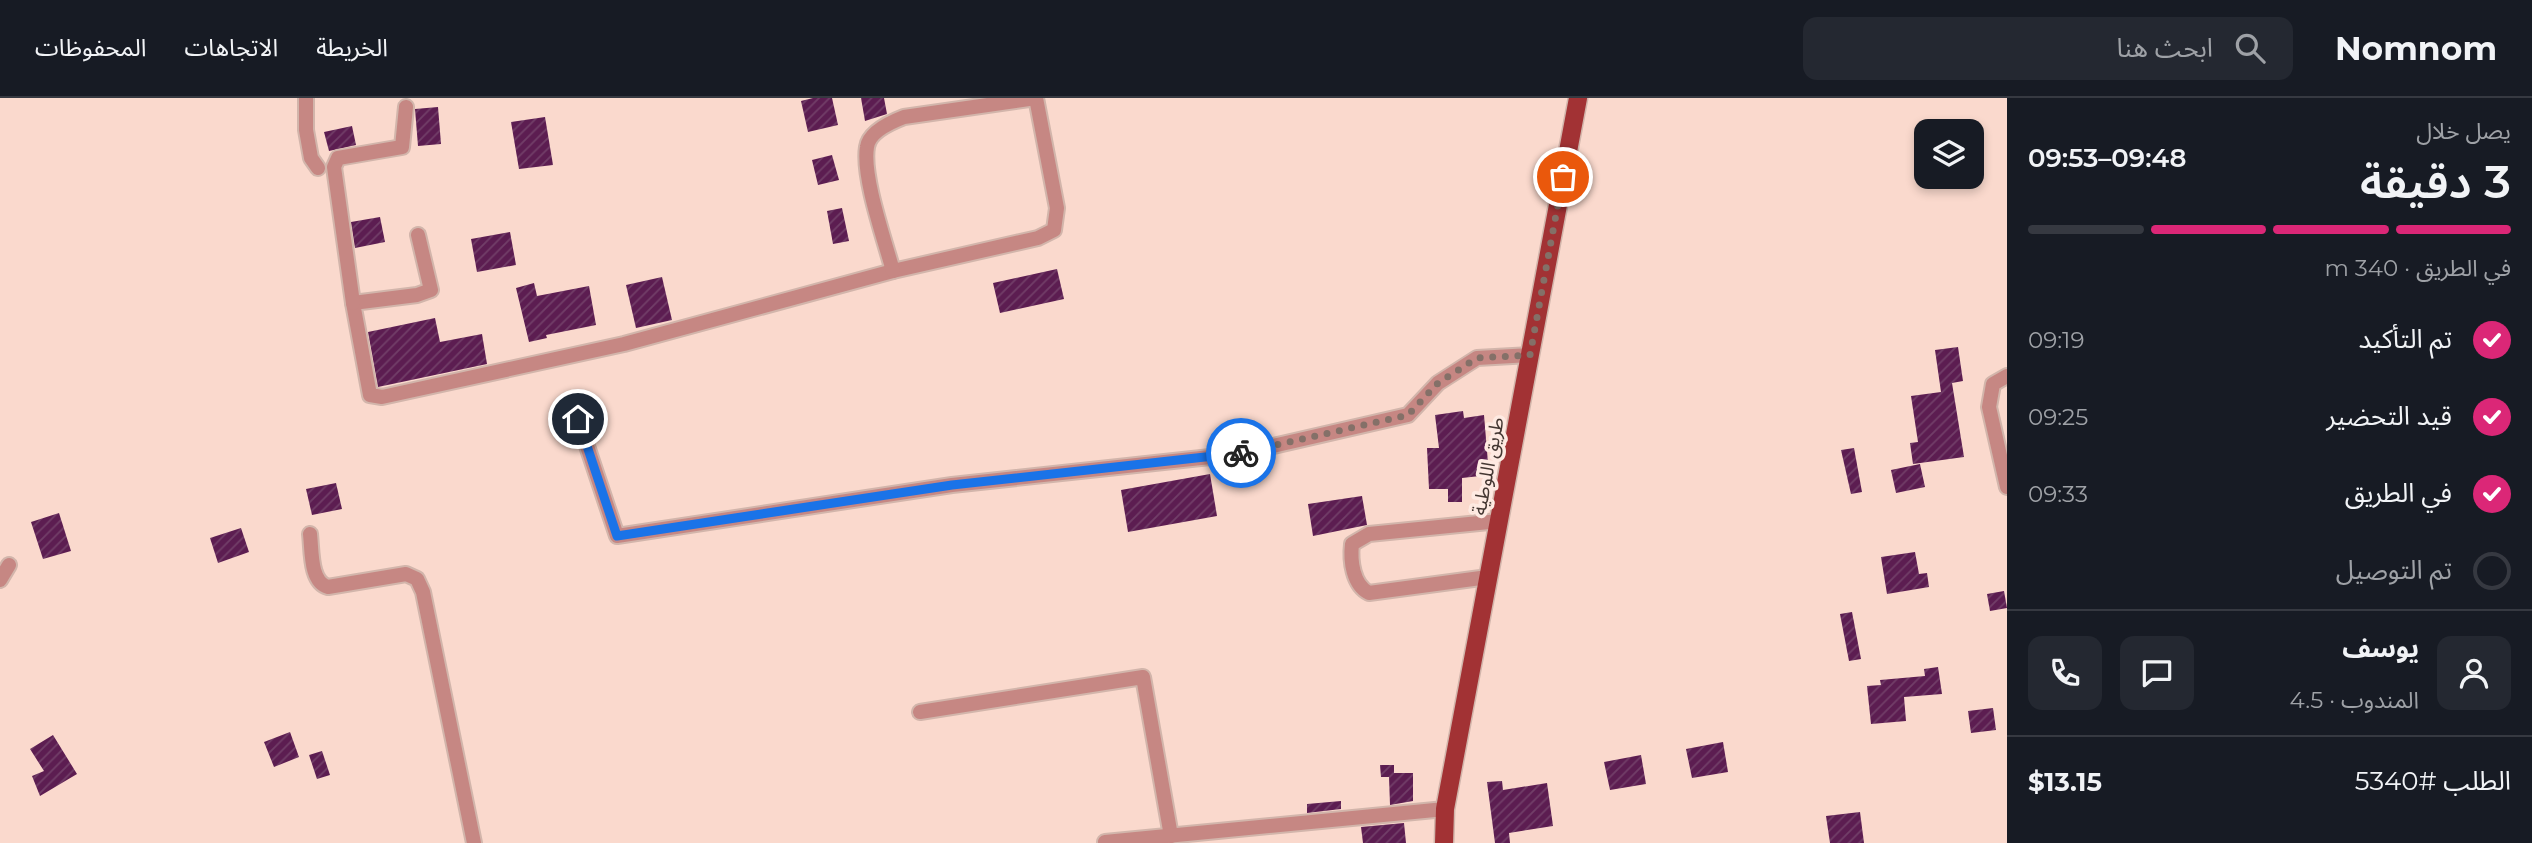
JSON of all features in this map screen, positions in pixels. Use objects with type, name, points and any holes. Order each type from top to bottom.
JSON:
[{"type":"main road","name":"طريق اللوطية","points":[[1444,843],[1445,809],[1578,98]]},
{"type":"street","points":[[306,98],[307,139],[311,158],[318,168]]},
{"type":"street","points":[[406,107],[402,147],[338,158],[334,167],[353,303],[370,395],[382,397],[624,344],[894,271],[1038,238],[1054,230],[1057,208],[1036,98],[904,117],[891,122],[871,137],[867,147],[868,169],[894,271]]},
{"type":"street","points":[[353,303],[417,295],[431,290],[418,235]]},
{"type":"street","points":[[578,419],[617,536],[952,485],[1238,454],[1408,415],[1438,383],[1477,358],[1530,355]]},
{"type":"street","points":[[2007,376],[1993,384],[1989,407],[2007,487]]},
{"type":"street","points":[[1488,577],[1369,593],[1356,579],[1352,544],[1370,534],[1499,521]]},
{"type":"street","points":[[310,534],[316,580],[321,585],[328,587],[406,574],[416,579],[426,605],[474,843]]},
{"type":"street","points":[[0,580],[9,565]]},
{"type":"street","points":[[920,712],[1143,677],[1171,836]]},
{"type":"street","points":[[1105,842],[1445,809]]},
{"type":"building","points":[[832,98],[838,125],[808,132],[801,101]]},
{"type":"building","points":[[861,98],[884,98],[887,114],[865,121]]},
{"type":"building","points":[[438,107],[441,144],[418,146],[415,109]]},
{"type":"building","points":[[545,117],[553,165],[519,169],[511,122]]},
{"type":"building","points":[[352,126],[356,145],[329,151],[324,132]]},
{"type":"building","points":[[832,155],[839,180],[818,185],[812,160]]},
{"type":"building","points":[[842,208],[849,241],[833,244],[827,211]]},
{"type":"building","points":[[380,217],[385,242],[355,248],[351,222]]},
{"type":"building","points":[[510,232],[516,265],[477,272],[471,239]]},
{"type":"building","points":[[1057,269],[1064,299],[1000,313],[993,283]]},
{"type":"building","points":[[662,277],[672,320],[636,328],[626,285]]},
{"type":"building","points":[[534,283],[537,296],[589,286],[596,325],[546,335],[547,338],[529,342],[516,288]]},
{"type":"building","points":[[435,318],[440,342],[482,334],[487,364],[378,387],[368,332]]},
{"type":"building","points":[[1958,347],[1963,381],[1952,383],[1964,457],[1913,464],[1910,443],[1918,442],[1911,396],[1941,392],[1935,350]]},
{"type":"building","points":[[1463,411],[1464,418],[1484,415],[1489,475],[1462,478],[1462,502],[1448,502],[1448,489],[1429,489],[1427,448],[1439,448],[1435,415]]},
{"type":"building","points":[[1854,448],[1862,492],[1851,494],[1841,450]]},
{"type":"building","points":[[1920,464],[1925,487],[1896,493],[1891,470]]},
{"type":"building","points":[[1210,474],[1217,516],[1128,532],[1121,490]]},
{"type":"building","points":[[336,483],[342,509],[312,515],[306,489]]},
{"type":"building","points":[[1362,496],[1367,525],[1313,536],[1308,504]]},
{"type":"building","points":[[59,513],[71,551],[43,559],[31,522]]},
{"type":"building","points":[[241,528],[249,552],[218,563],[210,538]]},
{"type":"building","points":[[1915,552],[1919,574],[1927,573],[1929,587],[1887,594],[1881,557]]},
{"type":"building","points":[[2004,591],[2007,608],[1990,611],[1987,594]]},
{"type":"building","points":[[1852,612],[1861,659],[1849,661],[1840,614]]},
{"type":"building","points":[[1938,667],[1942,694],[1904,697],[1906,721],[1871,724],[1867,686],[1881,685],[1880,680],[1925,676],[1924,669]]},
{"type":"building","points":[[1993,708],[1996,730],[1971,733],[1968,711]]},
{"type":"building","points":[[290,732],[299,757],[274,767],[264,742]]},
{"type":"building","points":[[53,735],[77,774],[40,796],[32,776],[44,771],[30,749]]},
{"type":"building","points":[[1723,742],[1728,772],[1692,778],[1686,749]]},
{"type":"building","points":[[322,751],[330,775],[317,779],[309,755]]},
{"type":"building","points":[[1641,755],[1646,784],[1610,790],[1604,762]]},
{"type":"building","points":[[1380,765],[1394,765],[1394,773],[1413,773],[1413,801],[1390,805],[1389,777],[1381,777]]},
{"type":"building","points":[[1502,781],[1503,790],[1547,783],[1553,826],[1509,833],[1510,843],[1495,843],[1487,782]]},
{"type":"building","points":[[1341,801],[1341,809],[1307,813],[1307,804]]},
{"type":"building","points":[[1860,812],[1864,843],[1830,843],[1826,816]]},
{"type":"building","points":[[1404,823],[1406,843],[1363,843],[1361,827]]},
{"type":"way so far","points":[[1241,453],[1408,415],[1438,383],[1477,358],[1530,355],[1563,177]]},
{"type":"route","points":[[578,419],[617,536],[952,485],[1241,453]]}]
